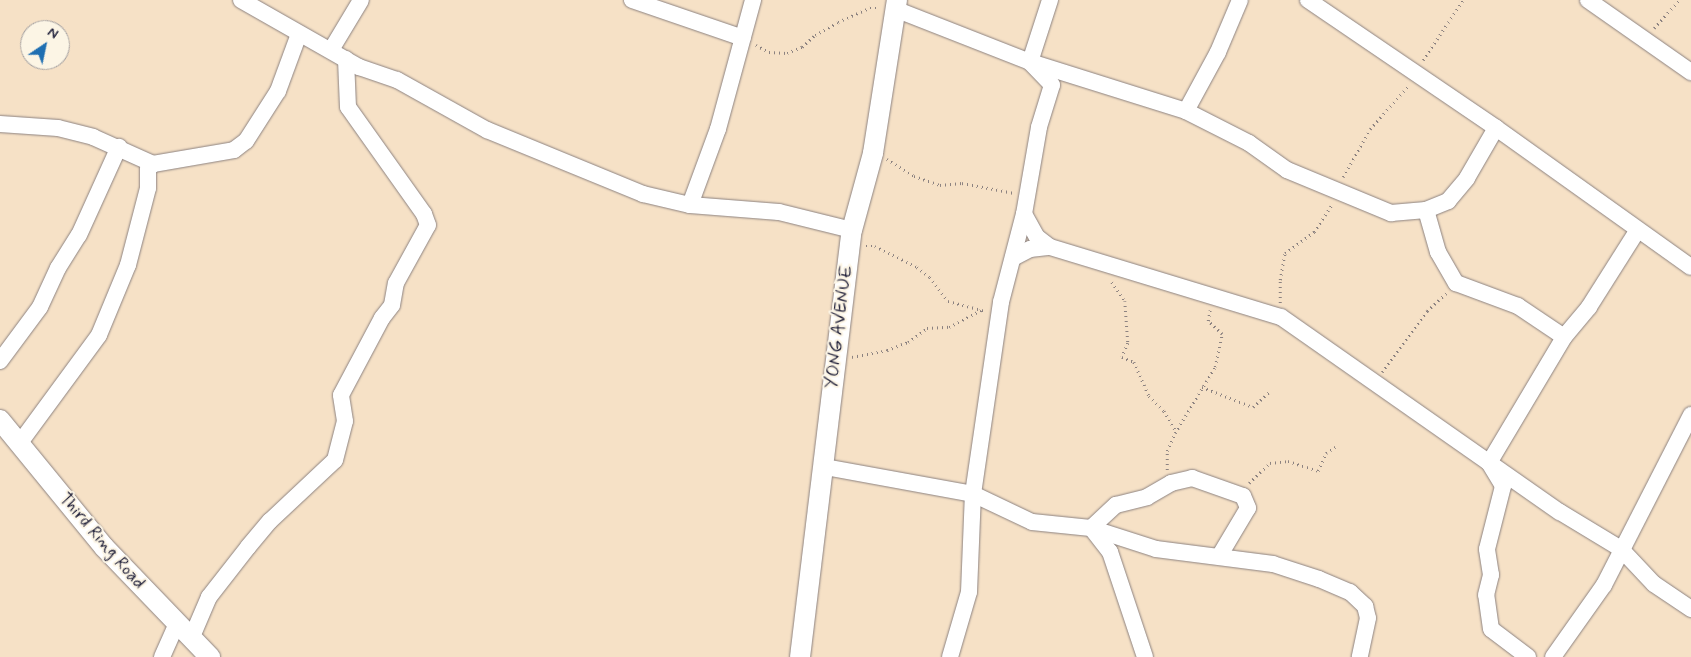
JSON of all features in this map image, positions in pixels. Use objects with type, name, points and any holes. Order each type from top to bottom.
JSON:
[{"type":"street","points":[[241,0],[346,59],[398,80],[487,130],[643,194],[690,205],[779,212],[851,237]]},
{"type":"street","points":[[331,50],[361,0]]},
{"type":"street","points":[[632,0],[743,38]]},
{"type":"street","points":[[690,205],[718,129],[753,0]]},
{"type":"street","points":[[1030,62],[1050,0]]},
{"type":"street","points":[[1186,111],[1218,52],[1240,0]]},
{"type":"street","points":[[1308,0],[1496,128],[1637,231],[1691,267]]},
{"type":"street","points":[[1588,0],[1645,38],[1691,72]]},
{"type":"street","points":[[896,4],[1030,62],[1186,111],[1249,143],[1287,170],[1336,188],[1391,213],[1426,210],[1448,201],[1467,178],[1496,128]]},
{"type":"street","name":"YONG AVENUE","points":[[800,657],[824,467],[834,362],[851,237],[873,153],[896,4]]},
{"type":"street","points":[[0,124],[58,128],[119,147],[153,164],[222,154],[234,150],[246,141],[278,91],[299,34]]},
{"type":"street","points":[[192,640],[209,597],[248,547],[270,521],[335,460],[345,421],[341,395],[382,318],[392,306],[396,283],[428,224],[424,214],[348,107],[346,59]]},
{"type":"street","points":[[950,657],[969,592],[973,494],[1001,302],[1024,214],[1039,127],[1052,85],[1030,62]]},
{"type":"street","points":[[0,361],[40,307],[58,268],[79,235],[119,147]]},
{"type":"street","points":[[20,444],[99,336],[128,265],[148,188],[148,169],[153,164]]},
{"type":"street","points":[[1426,210],[1438,252],[1456,283],[1518,306],[1564,337]]},
{"type":"street","points":[[1024,214],[1037,237],[1050,247],[1281,317],[1489,463],[1621,549],[1654,584],[1691,609]]},
{"type":"street","points":[[1489,463],[1564,337],[1589,307],[1637,231]]},
{"type":"street","points":[[1013,258],[1030,249],[1050,247]]},
{"type":"street","points":[[1553,657],[1568,632],[1604,585],[1691,416]]},
{"type":"street","name":"Third Ring Road","points":[[0,420],[104,547],[176,624],[210,657]]},
{"type":"street","points":[[1489,463],[1503,486],[1487,549],[1491,575],[1486,595],[1491,629],[1528,657]]},
{"type":"street","points":[[824,467],[973,494],[1032,522],[1092,528],[1156,549],[1273,564],[1350,592],[1365,606],[1368,618],[1360,657]]},
{"type":"street","points":[[1092,528],[1116,505],[1146,497],[1171,483],[1192,478],[1243,496],[1248,508],[1220,556]]},
{"type":"street","points":[[1092,528],[1110,552],[1144,657]]},
{"type":"street","points":[[162,657],[176,624]]},
{"type":"path","points":[[1281,317],[1280,280],[1285,253],[1314,232],[1335,201],[1336,188],[1370,129],[1417,75],[1427,52],[1464,0]]},
{"type":"path","points":[[1645,38],[1679,0]]},
{"type":"path","points":[[743,38],[769,52],[787,52],[802,47],[823,30],[870,8],[896,4]]},
{"type":"path","points":[[873,153],[898,163],[914,176],[940,185],[969,184],[1027,196]]},
{"type":"path","points":[[851,237],[917,267],[930,278],[948,301],[989,311],[1001,302]]},
{"type":"path","points":[[1103,263],[1125,301],[1128,343],[1122,357],[1134,362],[1149,396],[1164,411],[1176,431]]},
{"type":"path","points":[[1379,386],[1382,371],[1427,311],[1456,283]]},
{"type":"path","points":[[1171,483],[1166,466],[1167,451],[1176,431],[1215,367],[1222,334],[1208,321],[1214,298]]},
{"type":"path","points":[[834,362],[887,350],[908,342],[927,328],[949,327],[982,310]]},
{"type":"path","points":[[1202,387],[1252,407],[1270,391]]},
{"type":"path","points":[[1243,496],[1249,482],[1270,463],[1288,461],[1318,471],[1326,453],[1335,447]]}]
